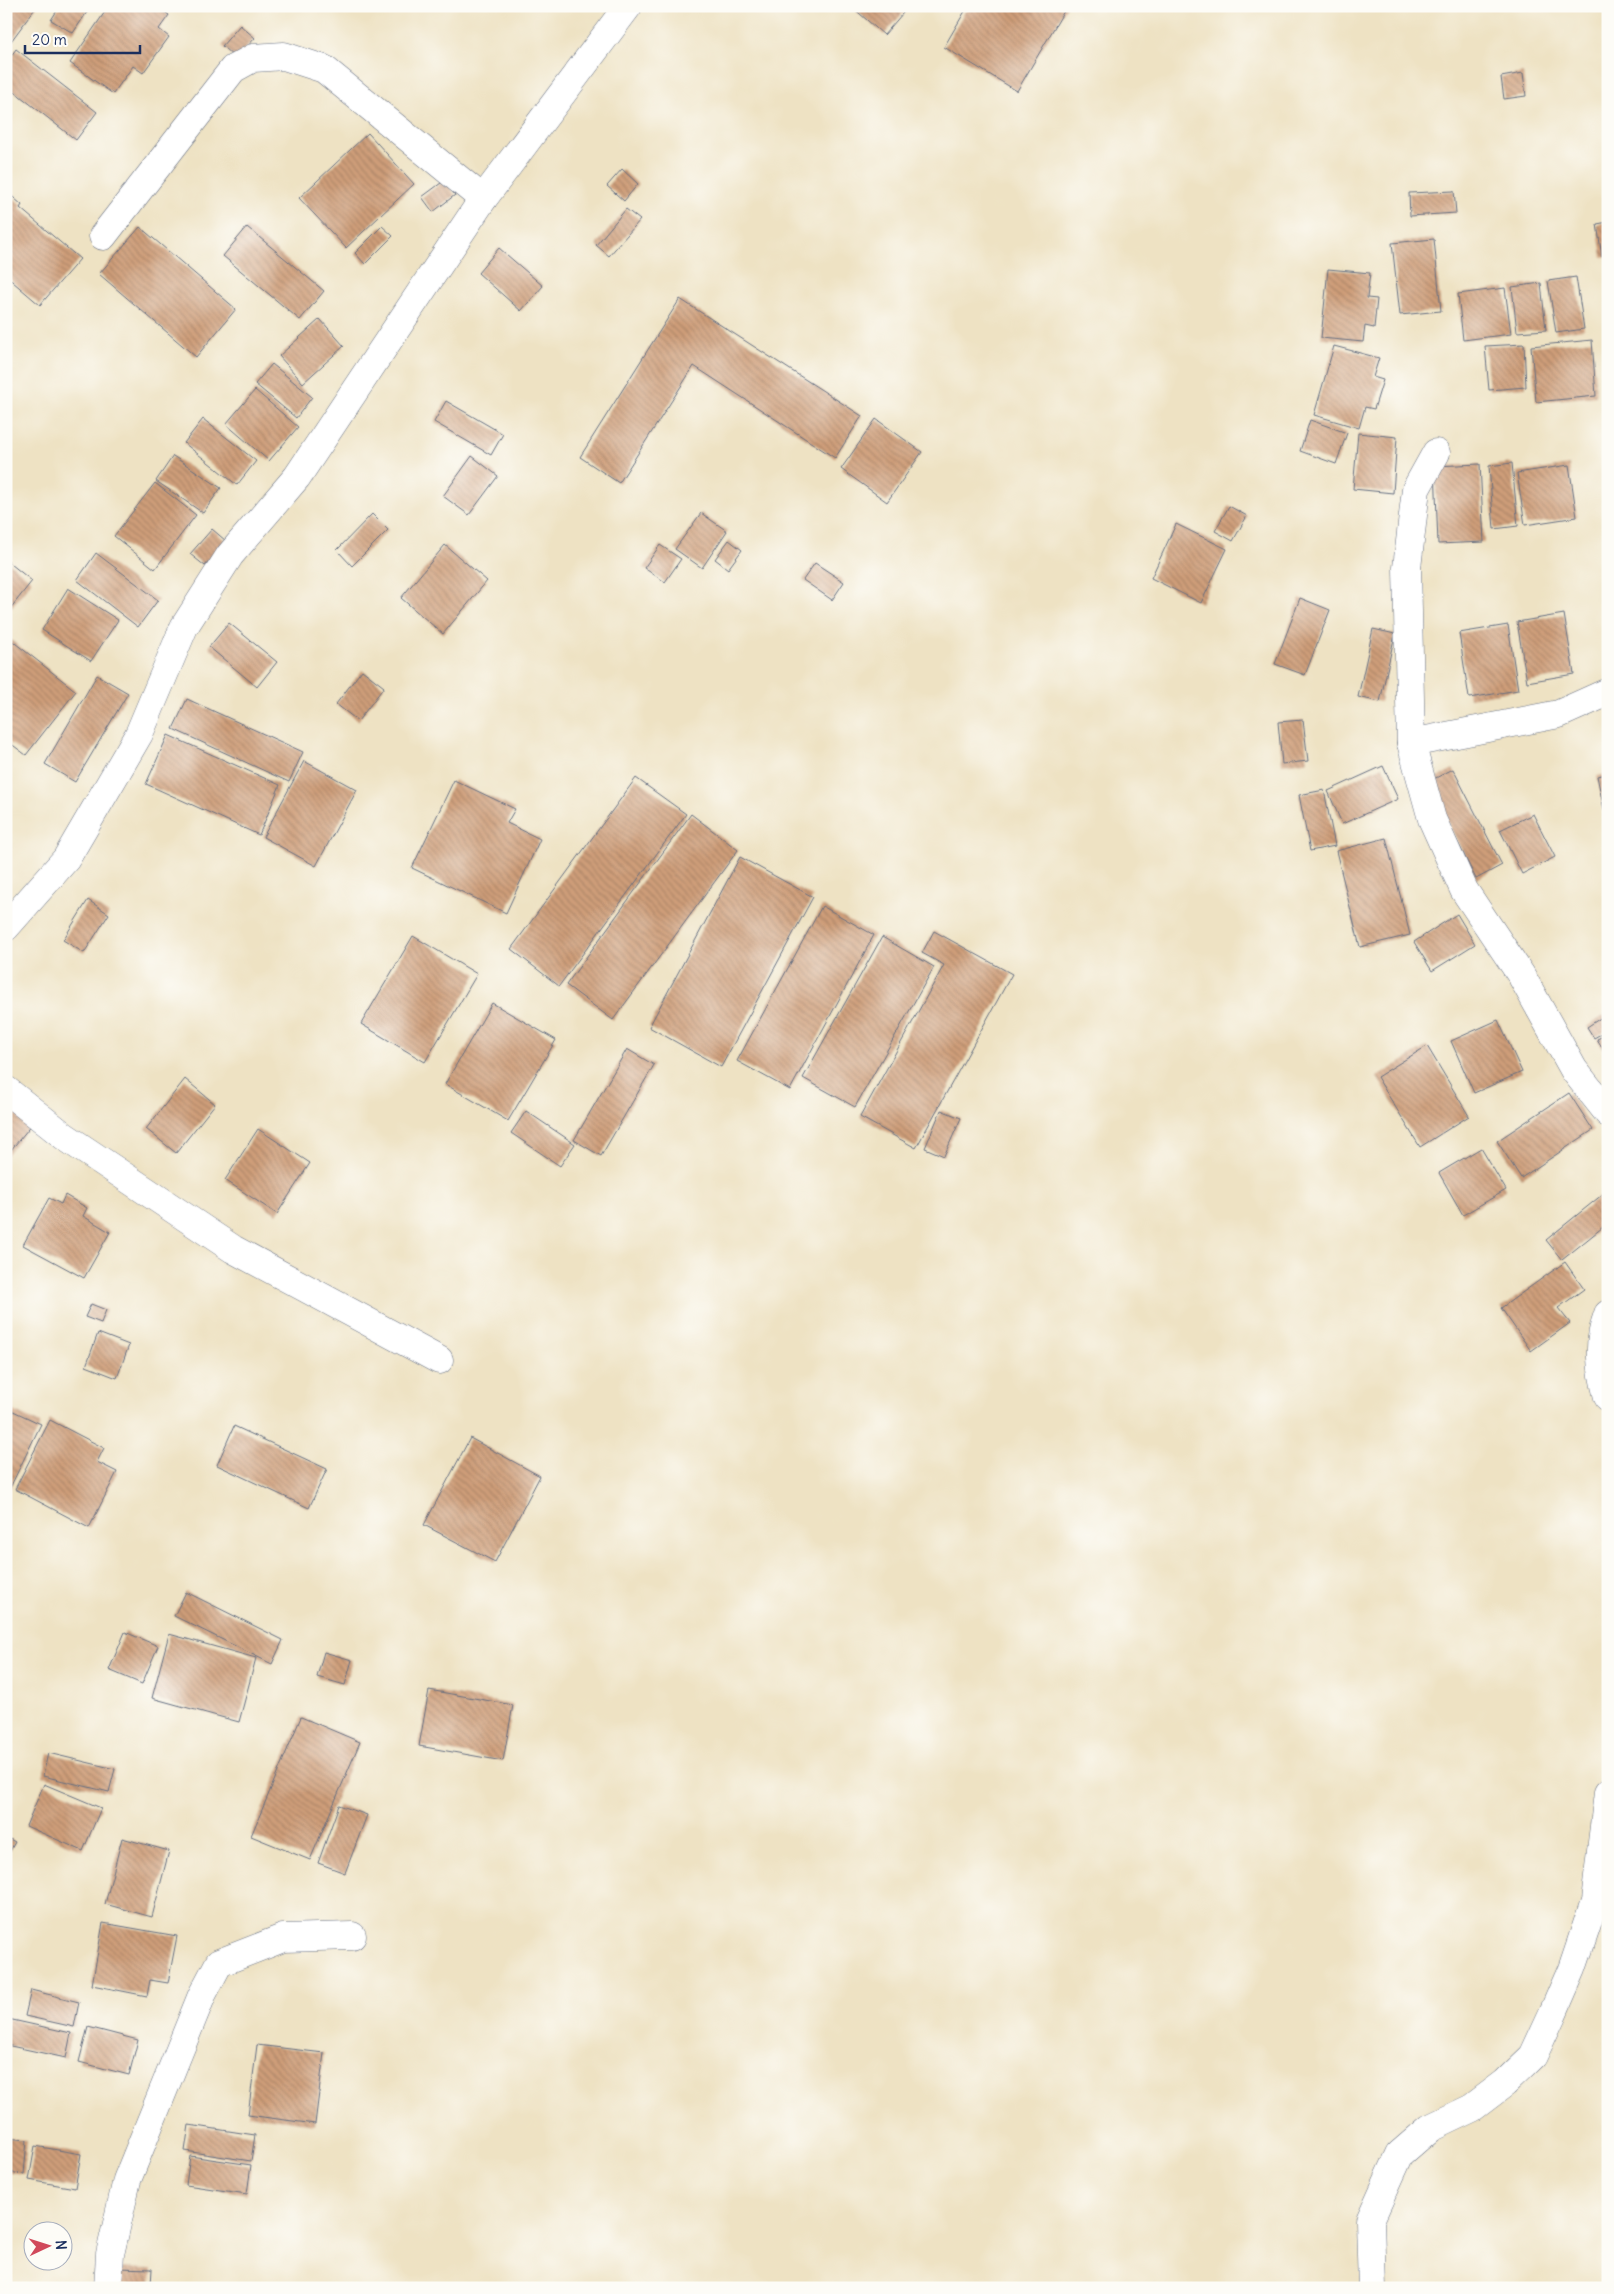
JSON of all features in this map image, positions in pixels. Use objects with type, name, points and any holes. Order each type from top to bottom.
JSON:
[{"type":"street","points":[[6,928],[66,859],[139,734],[184,627],[230,555],[297,477],[483,200],[628,6]]},
{"type":"street","points":[[103,236],[233,69],[253,58],[284,56],[324,70],[483,200]]},
{"type":"street","points":[[1436,453],[1416,489],[1407,568],[1411,743],[1432,819],[1464,890],[1520,975],[1574,1070],[1608,1113]]},
{"type":"street","points":[[1411,743],[1559,714],[1608,692]]},
{"type":"street","points":[[6,1090],[64,1136],[233,1249],[439,1360]]},
{"type":"street","points":[[1608,1314],[1601,1332],[1600,1367],[1608,1397]]},
{"type":"street","points":[[1372,2288],[1370,2220],[1400,2154],[1430,2128],[1472,2108],[1505,2083],[1533,2056],[1572,1969],[1595,1901],[1608,1792]]},
{"type":"street","points":[[108,2288],[110,2254],[127,2180],[202,1995],[219,1963],[283,1938],[352,1936]]},
{"type":"building","points":[[6,6],[37,6],[6,48]]},
{"type":"building","points":[[60,6],[86,6],[89,9],[73,33],[51,20]]},
{"type":"building","points":[[109,6],[156,6],[169,15],[159,29],[169,37],[143,73],[133,66],[113,94],[70,63]]},
{"type":"building","points":[[851,6],[909,6],[884,35]]},
{"type":"building","points":[[968,6],[1067,6],[1017,91],[944,47]]},
{"type":"building","points":[[240,25],[255,38],[236,59],[222,46]]},
{"type":"building","points":[[16,49],[97,112],[76,140],[6,85],[6,63]]},
{"type":"building","points":[[1523,73],[1526,96],[1504,99],[1501,77]]},
{"type":"building","points":[[368,133],[414,184],[346,248],[299,198]]},
{"type":"building","points":[[622,169],[638,184],[624,201],[607,186]]},
{"type":"building","points":[[445,180],[455,195],[433,212],[422,197]]},
{"type":"building","points":[[6,191],[22,205],[20,208],[80,259],[40,305],[6,276]]},
{"type":"building","points":[[1454,191],[1456,213],[1410,216],[1409,193]]},
{"type":"building","points":[[626,209],[640,220],[609,256],[596,245]]},
{"type":"building","points":[[1608,222],[1608,256],[1602,257],[1597,224]]},
{"type":"building","points":[[382,226],[393,236],[365,264],[355,253]]},
{"type":"building","points":[[140,227],[236,309],[196,357],[99,274]]},
{"type":"building","points":[[247,227],[324,291],[300,320],[223,256]]},
{"type":"building","points":[[1434,239],[1441,311],[1400,315],[1392,243]]},
{"type":"building","points":[[499,248],[543,286],[521,311],[478,273]]},
{"type":"building","points":[[1328,269],[1370,273],[1367,298],[1377,299],[1374,328],[1365,326],[1363,342],[1321,338]]},
{"type":"building","points":[[1576,277],[1584,329],[1556,333],[1548,281]]},
{"type":"building","points":[[1541,283],[1546,330],[1517,332],[1512,287]]},
{"type":"building","points":[[1505,288],[1511,334],[1463,340],[1458,294]]},
{"type":"building","points":[[680,299],[862,416],[835,458],[694,366],[619,483],[580,457]]},
{"type":"building","points":[[320,319],[344,346],[303,383],[279,356]]},
{"type":"building","points":[[1592,340],[1596,396],[1536,402],[1531,346]]},
{"type":"building","points":[[1524,344],[1526,387],[1489,390],[1485,346]]},
{"type":"building","points":[[1334,346],[1379,358],[1373,377],[1383,380],[1374,409],[1365,407],[1359,428],[1314,415]]},
{"type":"building","points":[[272,364],[312,397],[296,418],[255,384]]},
{"type":"building","points":[[1603,365],[1608,365],[1608,401],[1606,401]]},
{"type":"building","points":[[255,390],[298,427],[269,461],[226,424]]},
{"type":"building","points":[[446,401],[503,434],[491,455],[434,422]]},
{"type":"building","points":[[203,419],[256,461],[237,485],[184,443]]},
{"type":"building","points":[[876,419],[922,452],[887,502],[841,469]]},
{"type":"building","points":[[1310,420],[1347,433],[1336,464],[1300,451]]},
{"type":"building","points":[[1358,433],[1397,437],[1393,493],[1353,489]]},
{"type":"building","points":[[173,456],[221,488],[203,513],[156,481]]},
{"type":"building","points":[[472,456],[498,476],[469,515],[443,496]]},
{"type":"building","points":[[1512,463],[1518,526],[1494,529],[1489,466]]},
{"type":"building","points":[[1480,464],[1484,542],[1438,544],[1435,466]]},
{"type":"building","points":[[1569,465],[1577,517],[1525,525],[1517,473]]},
{"type":"building","points":[[155,483],[196,515],[155,569],[114,536]]},
{"type":"building","points":[[1229,506],[1247,516],[1233,541],[1215,531]]},
{"type":"building","points":[[701,513],[727,531],[702,568],[675,549]]},
{"type":"building","points":[[372,514],[388,530],[352,566],[337,550]]},
{"type":"building","points":[[1176,524],[1227,549],[1201,603],[1151,578]]},
{"type":"building","points":[[212,529],[226,541],[205,566],[190,554]]},
{"type":"building","points":[[729,540],[742,550],[728,569],[715,559]]},
{"type":"building","points":[[445,545],[487,581],[443,634],[401,598]]},
{"type":"building","points":[[660,545],[681,559],[665,582],[644,568]]},
{"type":"building","points":[[96,553],[158,600],[138,627],[77,580]]},
{"type":"building","points":[[6,560],[32,581],[6,614]]},
{"type":"building","points":[[815,563],[844,582],[832,600],[803,580]]},
{"type":"building","points":[[68,588],[118,620],[91,661],[42,630]]},
{"type":"building","points":[[1300,598],[1330,610],[1305,675],[1275,664]]},
{"type":"building","points":[[1564,614],[1574,674],[1527,682],[1517,622]]},
{"type":"building","points":[[229,623],[277,662],[257,687],[209,647]]},
{"type":"building","points":[[1508,625],[1518,690],[1469,698],[1459,633]]},
{"type":"building","points":[[1373,629],[1395,634],[1380,702],[1358,697]]},
{"type":"building","points":[[6,636],[76,691],[26,755],[6,740]]},
{"type":"building","points":[[362,670],[384,687],[358,721],[336,704]]},
{"type":"building","points":[[97,675],[128,693],[75,782],[45,764]]},
{"type":"building","points":[[187,699],[303,752],[289,782],[173,729]]},
{"type":"building","points":[[1303,720],[1308,761],[1282,764],[1278,722]]},
{"type":"building","points":[[168,735],[280,785],[259,835],[146,784]]},
{"type":"building","points":[[304,761],[357,790],[316,866],[263,837]]},
{"type":"building","points":[[1383,766],[1398,799],[1342,824],[1328,791]]},
{"type":"building","points":[[1453,769],[1502,865],[1476,879],[1428,782]]},
{"type":"building","points":[[1608,774],[1608,824],[1607,824],[1597,776]]},
{"type":"building","points":[[636,778],[686,814],[559,986],[511,949]]},
{"type":"building","points":[[454,780],[515,809],[507,823],[540,839],[506,913],[412,868]]},
{"type":"building","points":[[1324,790],[1335,846],[1310,851],[1299,795]]},
{"type":"building","points":[[691,814],[738,850],[613,1020],[566,985]]},
{"type":"building","points":[[1533,814],[1555,857],[1522,874],[1500,830]]},
{"type":"building","points":[[1386,838],[1410,935],[1360,947],[1336,851]]},
{"type":"building","points":[[740,857],[813,897],[721,1067],[649,1027]]},
{"type":"building","points":[[88,900],[109,914],[84,953],[63,940]]},
{"type":"building","points":[[822,906],[874,935],[790,1090],[737,1061]]},
{"type":"building","points":[[1457,914],[1475,944],[1432,971],[1414,942]]},
{"type":"building","points":[[934,931],[1012,974],[916,1148],[860,1117],[944,965],[922,953]]},
{"type":"building","points":[[413,936],[477,974],[425,1062],[361,1024]]},
{"type":"building","points":[[882,937],[934,967],[855,1107],[803,1078]]},
{"type":"building","points":[[492,1003],[556,1040],[508,1121],[445,1084]]},
{"type":"building","points":[[1608,1013],[1608,1030],[1594,1038],[1587,1027]]},
{"type":"building","points":[[1498,1020],[1522,1072],[1474,1093],[1451,1041]]},
{"type":"building","points":[[1608,1034],[1608,1057],[1597,1039]]},
{"type":"building","points":[[1427,1046],[1469,1116],[1420,1147],[1377,1077]]},
{"type":"building","points":[[627,1049],[654,1065],[601,1156],[574,1140]]},
{"type":"building","points":[[185,1079],[215,1104],[176,1153],[146,1129]]},
{"type":"building","points":[[1569,1093],[1593,1130],[1521,1178],[1497,1141]]},
{"type":"building","points":[[6,1101],[33,1123],[6,1156]]},
{"type":"building","points":[[941,1110],[961,1118],[944,1156],[925,1148]]},
{"type":"building","points":[[526,1111],[575,1144],[560,1166],[511,1133]]},
{"type":"building","points":[[258,1129],[310,1163],[277,1214],[225,1180]]},
{"type":"building","points":[[1481,1148],[1506,1190],[1463,1215],[1439,1173]]},
{"type":"building","points":[[1608,1190],[1608,1223],[1562,1260],[1546,1240]]},
{"type":"building","points":[[65,1195],[87,1208],[83,1216],[110,1232],[84,1278],[23,1245],[49,1198],[61,1204]]},
{"type":"building","points":[[1565,1262],[1584,1289],[1558,1308],[1570,1323],[1531,1351],[1501,1308]]},
{"type":"building","points":[[91,1304],[106,1310],[101,1323],[85,1317]]},
{"type":"building","points":[[98,1333],[129,1345],[117,1378],[86,1366]]},
{"type":"building","points":[[11,1410],[41,1424],[6,1496],[6,1420]]},
{"type":"building","points":[[50,1420],[104,1448],[97,1462],[117,1472],[89,1528],[15,1489]]},
{"type":"building","points":[[234,1426],[327,1469],[309,1508],[217,1465]]},
{"type":"building","points":[[470,1438],[540,1476],[495,1562],[424,1525]]},
{"type":"building","points":[[186,1592],[283,1640],[272,1664],[174,1616]]},
{"type":"building","points":[[125,1632],[158,1646],[142,1684],[109,1670]]},
{"type":"building","points":[[169,1634],[256,1658],[239,1722],[152,1698]]},
{"type":"building","points":[[324,1652],[352,1660],[345,1685],[317,1677]]},
{"type":"building","points":[[429,1690],[513,1705],[503,1761],[419,1746]]},
{"type":"building","points":[[301,1717],[360,1742],[310,1860],[251,1836]]},
{"type":"building","points":[[48,1753],[115,1769],[109,1792],[43,1776]]},
{"type":"building","points":[[44,1784],[101,1808],[83,1851],[26,1826]]},
{"type":"building","points":[[339,1805],[367,1815],[345,1873],[318,1863]]},
{"type":"building","points":[[6,1837],[15,1842],[6,1858]]},
{"type":"building","points":[[122,1838],[169,1851],[152,1917],[105,1904]]},
{"type":"building","points":[[103,1923],[177,1936],[168,1983],[150,1980],[147,1996],[92,1985]]},
{"type":"building","points":[[31,1990],[79,2002],[74,2027],[25,2016]]},
{"type":"building","points":[[8,2019],[71,2033],[66,2058],[6,2045]]},
{"type":"building","points":[[88,2027],[138,2040],[129,2075],[79,2062]]},
{"type":"building","points":[[257,2045],[324,2053],[315,2124],[248,2115]]},
{"type":"building","points":[[189,2125],[255,2135],[251,2161],[185,2151]]},
{"type":"building","points":[[6,2138],[27,2140],[24,2174],[6,2172]]},
{"type":"building","points":[[35,2146],[81,2154],[75,2188],[29,2180]]},
{"type":"building","points":[[190,2156],[251,2165],[247,2194],[186,2185]]},
{"type":"building","points":[[117,2268],[152,2269],[151,2285],[116,2284]]}]
